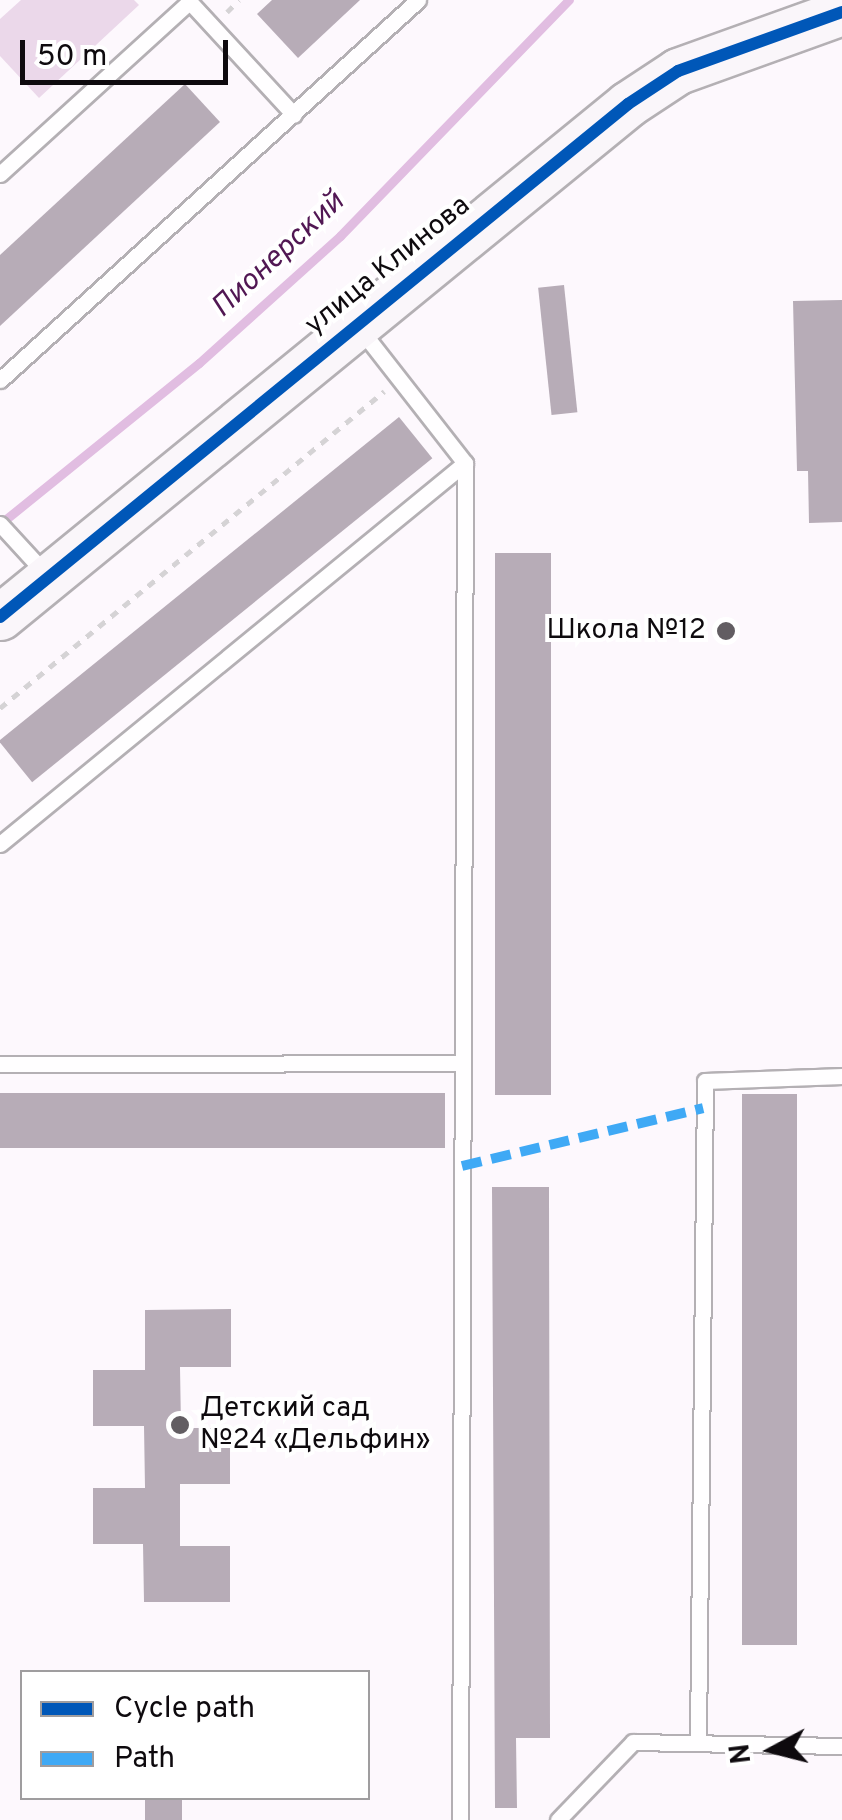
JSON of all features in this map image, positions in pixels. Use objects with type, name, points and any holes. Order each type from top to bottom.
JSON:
[{"type":"street","name":"улица Клинова","points":[[0,617],[628,104],[678,71],[814,17]]},
{"type":"lane","points":[[0,380],[418,0]]},
{"type":"lane","points":[[0,174],[188,1],[294,114]]},
{"type":"lane","points":[[356,324],[465,463],[460,1820]]},
{"type":"lane","points":[[0,844],[465,463]]},
{"type":"lane","points":[[0,524],[48,577]]},
{"type":"lane","points":[[0,1064],[463,1062]]},
{"type":"lane","points":[[698,1740],[705,1081],[842,1076]]},
{"type":"lane","points":[[558,1820],[632,1742],[698,1740],[842,1746]]},
{"type":"path","points":[[0,708],[399,379]]},
{"type":"shaded area","points":[[21,0],[134,0],[139,5],[39,98],[0,56],[0,19]]},
{"type":"building","points":[[272,0],[360,0],[298,58],[257,14]]},
{"type":"building","points":[[185,84],[220,122],[0,326],[0,255]]},
{"type":"building","points":[[564,285],[577,412],[552,415],[538,288]]},
{"type":"building","points":[[842,300],[842,522],[809,523],[808,471],[797,471],[793,301]]},
{"type":"building","points":[[399,417],[432,458],[32,782],[0,740]]},
{"type":"building","points":[[495,553],[551,553],[551,1095],[495,1095]]},
{"type":"building","points":[[0,1093],[445,1093],[445,1148],[0,1148]]},
{"type":"building","points":[[742,1094],[797,1094],[797,1645],[742,1645]]},
{"type":"building","points":[[492,1187],[549,1187],[550,1738],[516,1738],[517,1808],[495,1808]]},
{"type":"building","points":[[231,1309],[231,1367],[180,1367],[181,1428],[230,1428],[230,1484],[180,1484],[180,1546],[230,1546],[230,1602],[144,1602],[143,1544],[93,1544],[93,1488],[145,1488],[144,1426],[93,1426],[93,1370],[145,1370],[145,1310]]},
{"type":"building","points":[[145,1800],[182,1800],[182,1820],[145,1820]]},
{"type":"waterway","name":"Пионерский","points":[[0,524],[199,363],[340,236],[569,0]]},
{"type":"marked path","points":[[462,1166],[703,1108]]},
{"type":"cycle path","points":[[0,617],[628,104],[678,71],[842,12]]},
{"type":"place","name":"Школа №12","points":[[726,631]]},
{"type":"place","name":"Детский сад №24 «Дельфин»","points":[[180,1425]]}]
